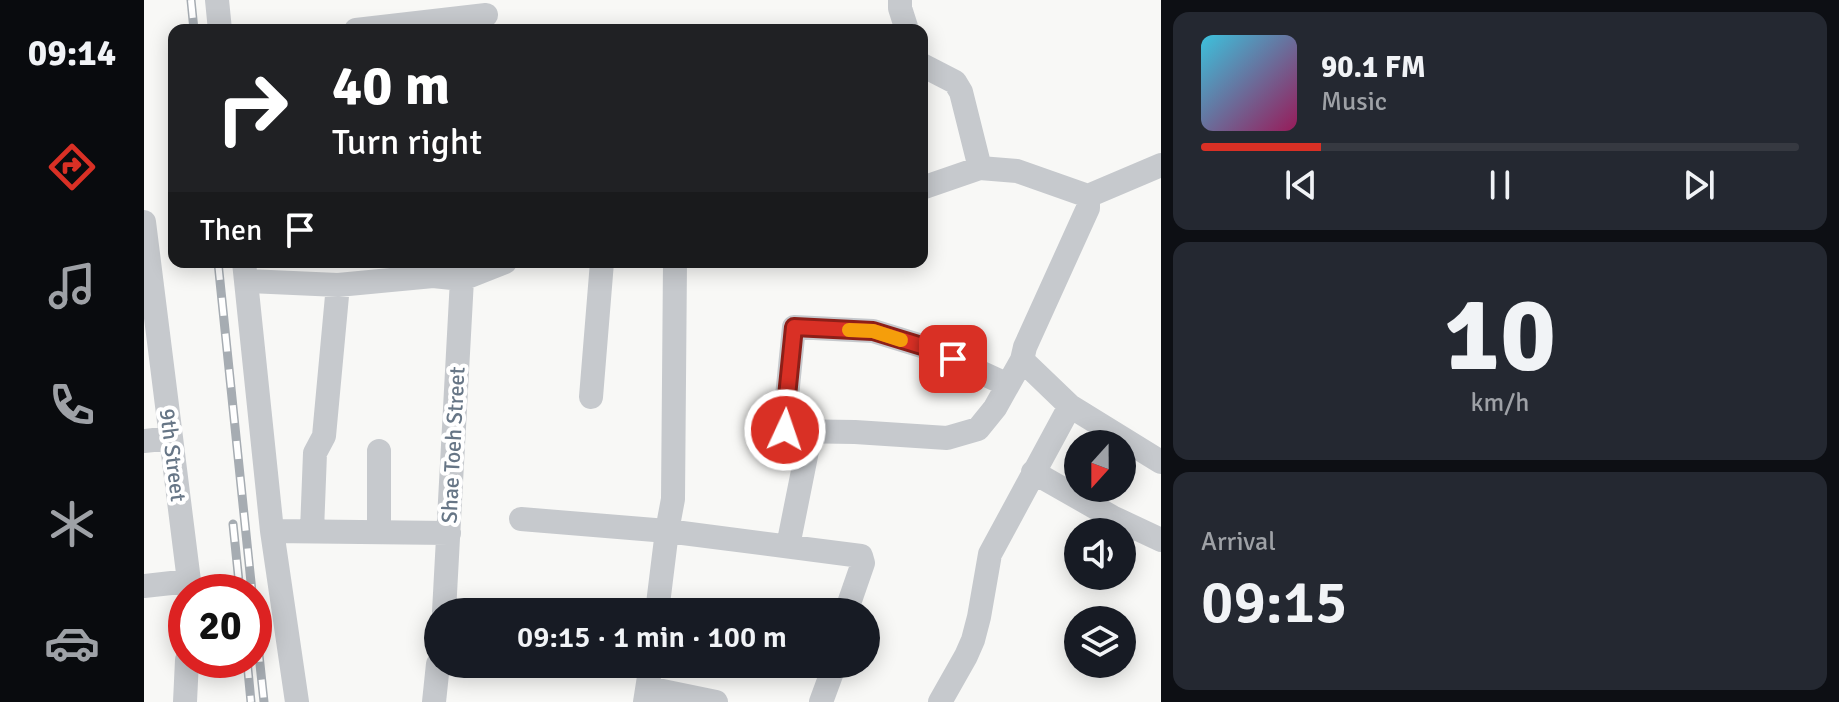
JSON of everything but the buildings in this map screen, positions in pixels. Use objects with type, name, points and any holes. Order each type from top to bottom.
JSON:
[{"type":"street","points":[[217,0],[219,24]]},
{"type":"street","points":[[900,0],[905,24]]},
{"type":"street","points":[[408,24],[485,15]]},
{"type":"street","points":[[928,68],[955,82],[961,92],[980,168]]},
{"type":"street","points":[[928,186],[980,168],[1017,171],[1088,196],[1161,165]]},
{"type":"street","points":[[1008,385],[925,347],[873,331],[794,327],[784,426],[785,430],[947,438],[978,429],[995,408],[1008,385],[1022,360],[1025,347],[1088,208],[1088,196]]},
{"type":"street","name":"9th Street","points":[[144,222],[149,302],[171,438],[187,574]]},
{"type":"street","points":[[297,702],[272,531],[245,272],[338,285],[433,269],[462,279],[490,268]]},
{"type":"street","points":[[591,397],[602,268]]},
{"type":"street","points":[[659,598],[673,499],[675,268]]},
{"type":"street","name":"Shae Toeh Street","points":[[445,598],[462,279]]},
{"type":"street","points":[[312,531],[315,453],[324,436],[338,285]]},
{"type":"street","points":[[1022,360],[1070,406],[1161,462]]},
{"type":"street","points":[[940,702],[973,640],[990,554],[1070,406]]},
{"type":"street","points":[[788,546],[811,431]]},
{"type":"street","points":[[144,441],[171,438]]},
{"type":"street","points":[[379,451],[379,532]]},
{"type":"street","points":[[1033,472],[1112,517],[1161,540]]},
{"type":"street","points":[[521,519],[667,531],[861,556],[863,563],[851,598]]},
{"type":"street","points":[[272,531],[449,533]]},
{"type":"street","points":[[144,586],[168,587]]},
{"type":"street","points":[[185,702],[186,678]]},
{"type":"street","points":[[434,702],[437,678]]},
{"type":"street","points":[[821,702],[830,678]]},
{"type":"street","points":[[648,685],[716,702]]},
{"type":"railway","points":[[191,0],[193,24]]},
{"type":"railway","points":[[219,268],[250,574]]},
{"type":"railway","points":[[233,524],[238,574]]},
{"type":"railway","points":[[249,678],[251,702]]},
{"type":"railway","points":[[261,678],[264,702]]},
{"type":"slow traffic","points":[[849,330],[873,331],[901,340]]},
{"type":"route","points":[[785,430],[794,327],[873,331],[953,359]]}]
